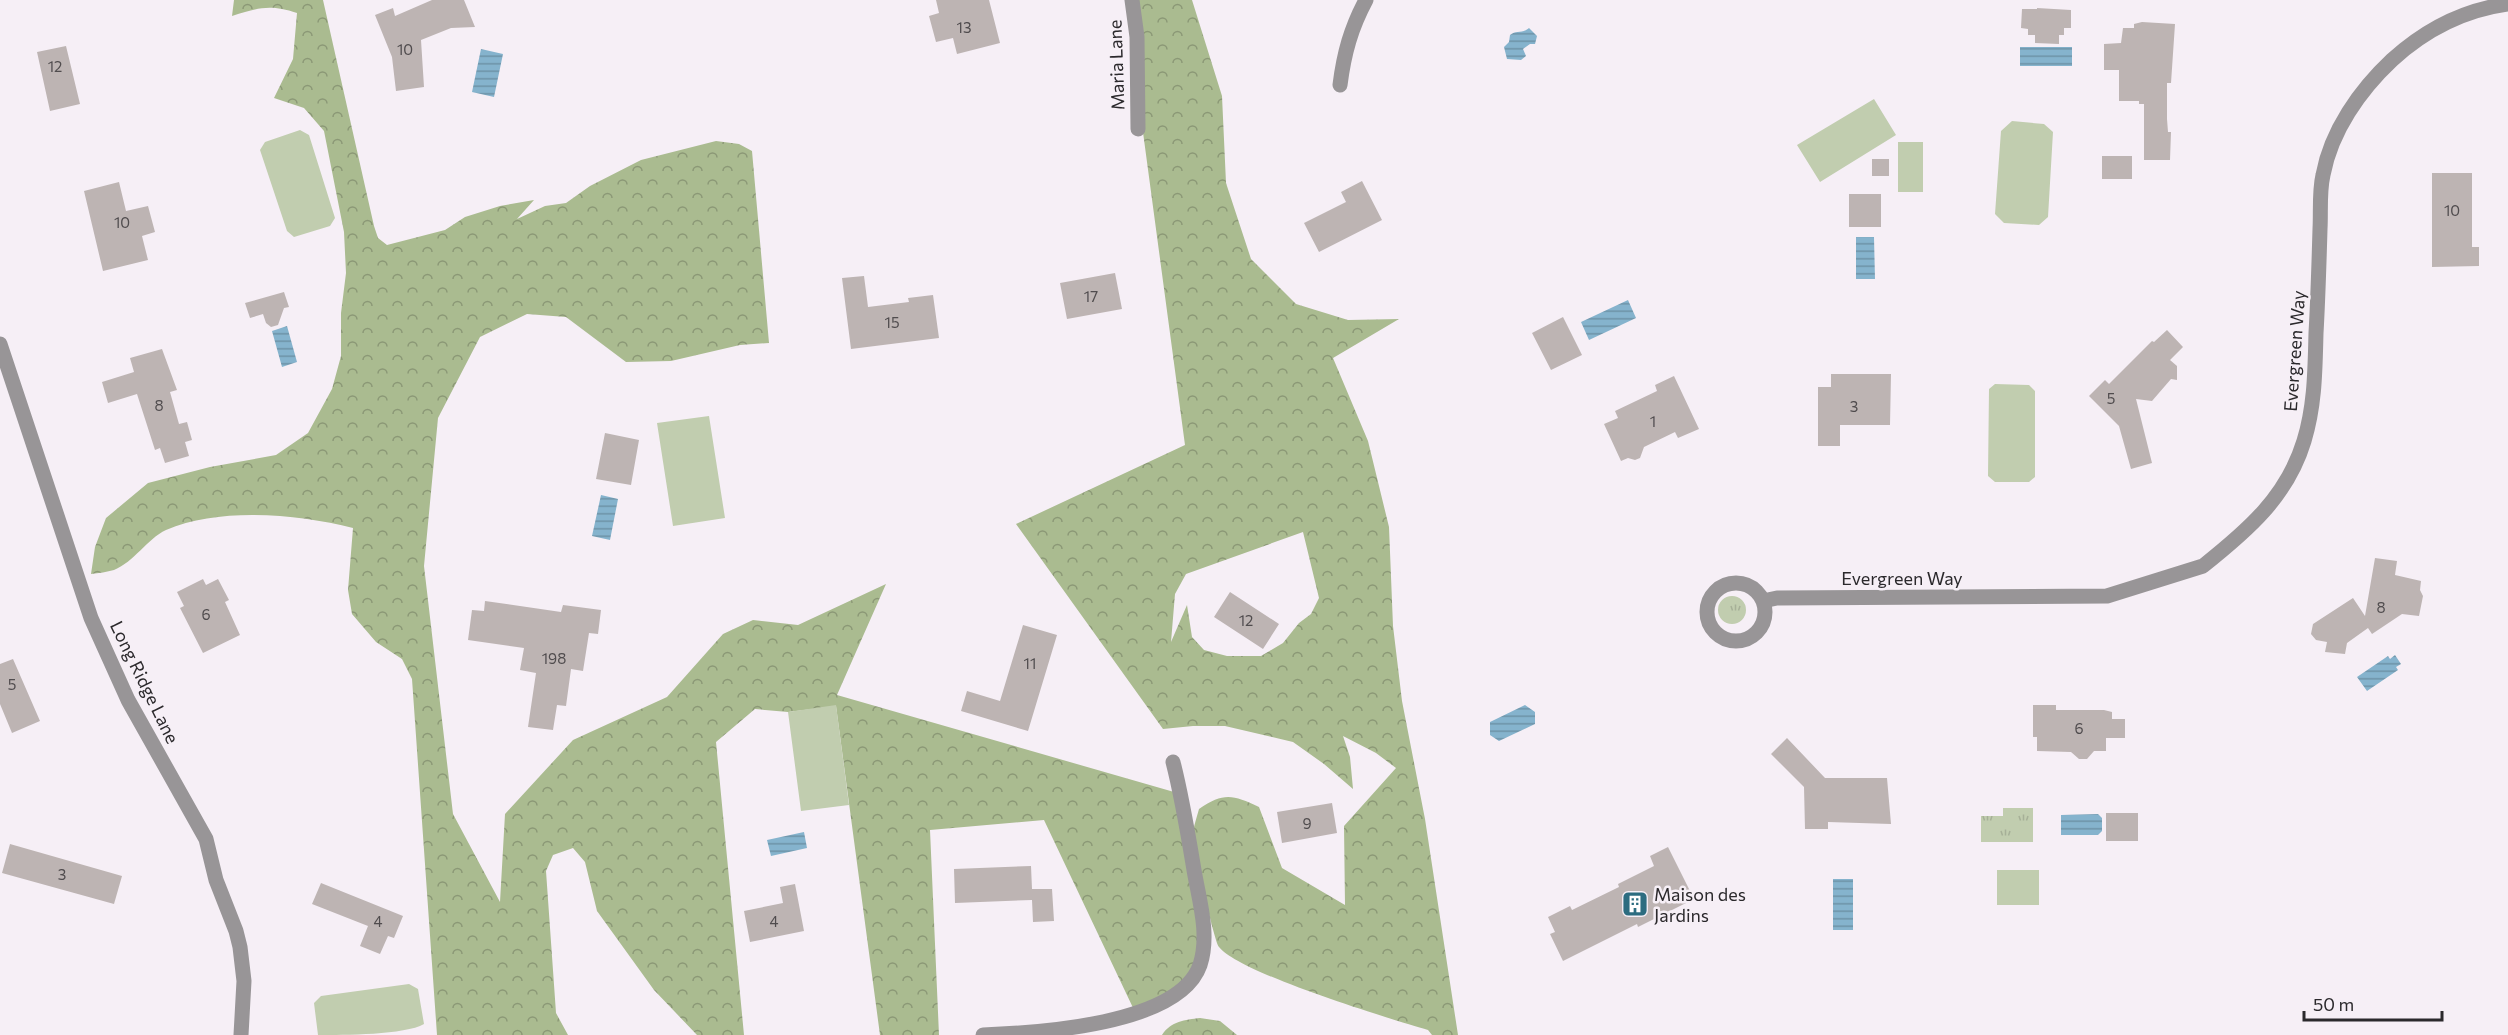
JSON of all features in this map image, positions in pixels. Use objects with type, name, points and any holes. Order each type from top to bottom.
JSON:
[{"type":"street","name":"Maria Lane","points":[[1132,0],[1137,37],[1138,129]]},
{"type":"street","points":[[1340,85],[1347,40],[1366,0]]},
{"type":"street","name":"Evergreen Way","points":[[1762,601],[1777,598],[2108,596],[2203,566],[2250,529],[2280,492],[2303,443],[2314,400],[2323,175],[2335,136],[2374,77],[2400,53],[2435,28],[2464,14],[2485,7],[2508,4]]},
{"type":"street","name":"Long Ridge Lane","points":[[0,344],[91,618],[128,700],[206,839],[216,880],[236,930],[240,947],[244,981],[241,1035]]},
{"type":"street","points":[[983,1035],[1032,1033],[1096,1024],[1160,1005],[1182,991],[1191,982],[1199,967],[1203,950],[1203,927],[1181,794],[1173,762]]},
{"type":"green space","points":[[234,0],[323,0],[374,226],[378,238],[387,245],[445,230],[465,217],[500,206],[534,200],[517,219],[545,206],[566,203],[590,186],[641,160],[716,141],[739,144],[752,151],[769,343],[740,345],[671,361],[626,362],[566,317],[527,314],[480,337],[438,418],[424,566],[453,814],[500,902],[505,814],[573,740],[667,697],[723,634],[753,620],[798,625],[886,584],[837,695],[1181,794],[1203,927],[1191,982],[1135,1012],[1044,820],[930,830],[939,1035],[880,1035],[836,706],[788,712],[755,709],[716,742],[744,1035],[697,1035],[654,990],[597,911],[585,862],[573,848],[553,855],[546,871],[556,1013],[568,1035],[437,1035],[412,679],[402,659],[376,642],[352,614],[348,590],[353,528],[283,516],[210,518],[166,530],[121,566],[111,571],[91,574],[95,547],[106,518],[148,483],[210,467],[276,455],[308,433],[332,389],[341,356],[341,313],[346,273],[344,232],[324,131],[304,108],[274,98],[293,59],[297,13],[264,8],[232,16]]},
{"type":"green space","points":[[1132,0],[1192,0],[1222,96],[1226,183],[1251,259],[1296,304],[1348,320],[1399,319],[1333,358],[1368,441],[1389,527],[1393,626],[1402,701],[1425,819],[1458,1035],[1432,1035],[1428,1030],[1350,1006],[1284,982],[1232,958],[1219,947],[1204,893],[1194,844],[1195,822],[1199,809],[1215,800],[1229,797],[1259,807],[1282,868],[1345,905],[1344,826],[1396,768],[1376,753],[1343,736],[1350,757],[1353,789],[1293,742],[1225,726],[1163,729],[1016,524],[1185,445],[1138,95]],"holes":[[[1303,532],[1319,598],[1311,614],[1299,623],[1283,643],[1261,656],[1227,656],[1204,650],[1192,637],[1187,605],[1171,642],[1175,594],[1186,574]]]},
{"type":"green space","points":[[1874,99],[1896,135],[1820,182],[1797,145]]},
{"type":"green space","points":[[2012,121],[2044,124],[2053,132],[2048,217],[2039,225],[2004,223],[1995,214],[2001,131]]},
{"type":"green space","points":[[300,130],[309,135],[335,218],[330,226],[294,237],[287,231],[260,150],[265,142]]},
{"type":"green space","points":[[1898,142],[1923,142],[1923,192],[1898,192]]},
{"type":"green space","points":[[1995,384],[2029,385],[2035,391],[2035,477],[2029,482],[1995,482],[1988,476],[1989,389]]},
{"type":"green space","points":[[709,416],[725,518],[673,526],[657,423]]},
{"type":"green space","points":[[1732,596],[1742,600],[1746,610],[1742,620],[1732,624],[1722,620],[1718,610],[1722,600]]},
{"type":"green space","points":[[836,705],[849,805],[801,811],[788,712]]},
{"type":"green space","points":[[2003,808],[2033,808],[2033,842],[1981,842],[1981,816],[2003,816]]},
{"type":"green space","points":[[1997,870],[2039,870],[2039,905],[1997,905]]},
{"type":"green space","points":[[409,984],[418,989],[424,1024],[415,1028],[389,1032],[318,1035],[314,1003],[321,996]]},
{"type":"green space","points":[[1200,1018],[1220,1021],[1237,1035],[1162,1035],[1174,1024]]},
{"type":"water","points":[[1529,28],[1537,36],[1535,44],[1530,44],[1523,49],[1526,56],[1521,60],[1507,59],[1504,47],[1509,42],[1510,35]]},
{"type":"water","points":[[2020,47],[2072,47],[2072,66],[2020,66]]},
{"type":"water","points":[[481,49],[503,54],[494,97],[472,92]]},
{"type":"water","points":[[1856,237],[1874,237],[1875,279],[1856,279]]},
{"type":"water","points":[[1628,300],[1636,318],[1589,340],[1581,322]]},
{"type":"water","points":[[287,326],[297,362],[282,367],[272,331]]},
{"type":"water","points":[[601,495],[618,499],[610,540],[592,536]]},
{"type":"water","points":[[2395,655],[2401,664],[2396,667],[2398,670],[2367,691],[2357,677],[2388,656],[2390,659]]},
{"type":"water","points":[[1525,705],[1535,712],[1535,724],[1499,741],[1490,735],[1490,722]]},
{"type":"water","points":[[2098,814],[2102,818],[2102,831],[2098,835],[2061,835],[2061,815]]},
{"type":"water","points":[[804,832],[807,848],[771,856],[767,840]]},
{"type":"water","points":[[1833,879],[1853,879],[1853,930],[1833,930]]},
{"type":"building","points":[[432,0],[464,0],[475,27],[451,28],[421,40],[424,87],[396,91],[392,57],[375,15],[393,8],[395,16]]},
{"type":"building","points":[[936,0],[989,0],[1000,43],[957,54],[953,38],[936,42],[929,16],[939,13]]},
{"type":"building","points":[[2022,9],[2071,10],[2071,28],[2064,28],[2064,35],[2059,35],[2059,44],[2035,43],[2035,35],[2028,35],[2028,29],[2021,28]]},
{"type":"building","points":[[2142,22],[2175,24],[2171,83],[2167,83],[2168,132],[2171,132],[2170,160],[2144,160],[2144,104],[2139,104],[2139,101],[2119,101],[2119,70],[2104,70],[2104,44],[2121,43],[2123,28],[2134,28],[2134,24]]},
{"type":"building","points":[[66,46],[80,104],[50,111],[37,52]]},
{"type":"building","points":[[2102,156],[2132,156],[2132,179],[2102,179]]},
{"type":"building","points":[[1872,159],[1889,159],[1889,176],[1872,176]]},
{"type":"building","points":[[2432,173],[2472,173],[2472,247],[2479,247],[2479,266],[2432,267]]},
{"type":"building","points":[[1362,181],[1382,220],[1319,252],[1304,223],[1346,202],[1341,192]]},
{"type":"building","points":[[119,182],[126,211],[148,206],[155,232],[142,236],[148,260],[103,271],[84,191]]},
{"type":"building","points":[[1849,194],[1881,194],[1881,227],[1849,227]]},
{"type":"building","points":[[1115,273],[1122,309],[1067,319],[1060,283]]},
{"type":"building","points":[[864,276],[868,307],[909,302],[908,298],[933,295],[939,338],[851,349],[842,278]]},
{"type":"building","points":[[284,292],[289,307],[284,308],[278,325],[271,327],[266,323],[263,314],[250,318],[245,303]]},
{"type":"building","points":[[1563,317],[1582,355],[1551,370],[1532,333]]},
{"type":"building","points":[[2167,330],[2183,347],[2170,360],[2177,366],[2177,380],[2171,379],[2152,401],[2136,399],[2152,463],[2131,469],[2119,426],[2089,396],[2105,380],[2109,384],[2152,341],[2154,342]]},
{"type":"building","points":[[162,349],[177,390],[170,392],[179,424],[187,422],[192,440],[185,442],[189,456],[165,463],[160,448],[155,450],[137,394],[108,403],[102,382],[134,372],[130,358]]},
{"type":"building","points":[[1831,374],[1891,374],[1890,425],[1840,425],[1840,446],[1818,446],[1818,387],[1831,387]]},
{"type":"building","points":[[1674,376],[1699,429],[1678,438],[1675,432],[1644,447],[1640,458],[1635,460],[1628,458],[1621,461],[1604,424],[1618,418],[1615,411],[1657,391],[1655,385]]},
{"type":"building","points":[[605,433],[639,440],[631,485],[596,479]]},
{"type":"building","points":[[2375,558],[2397,561],[2395,575],[2421,581],[2420,590],[2423,596],[2419,616],[2402,614],[2372,634],[2368,628],[2347,643],[2345,654],[2325,652],[2327,642],[2316,640],[2311,634],[2313,624],[2353,598],[2365,616]]},
{"type":"building","points":[[203,579],[206,585],[218,579],[229,600],[225,602],[240,635],[203,653],[180,608],[184,606],[177,592]]},
{"type":"building","points":[[1230,592],[1279,624],[1263,649],[1214,617]]},
{"type":"building","points":[[485,601],[561,612],[563,605],[601,610],[598,634],[589,633],[583,671],[571,669],[566,706],[557,705],[553,730],[528,727],[536,673],[520,670],[524,648],[468,640],[472,610],[484,611]]},
{"type":"building","points":[[1023,625],[1057,635],[1028,731],[961,711],[967,691],[1000,701]]},
{"type":"building","points":[[13,659],[40,721],[12,733],[0,704],[0,664]]},
{"type":"building","points":[[2033,705],[2056,705],[2056,710],[2112,712],[2112,719],[2125,719],[2125,738],[2106,738],[2106,751],[2094,751],[2087,759],[2079,759],[2071,752],[2037,751],[2037,737],[2033,737]]},
{"type":"building","points":[[1787,738],[1825,778],[1887,778],[1891,824],[1828,822],[1828,829],[1805,829],[1804,787],[1771,754]]},
{"type":"building","points":[[1332,803],[1337,833],[1282,843],[1277,812]]},
{"type":"building","points":[[2106,813],[2138,813],[2138,841],[2106,841]]},
{"type":"building","points":[[10,844],[122,876],[114,904],[2,873]]},
{"type":"building","name":"Maison des Jardins","points":[[1668,847],[1694,899],[1563,961],[1550,934],[1555,932],[1548,917],[1570,906],[1572,910],[1619,887],[1618,884],[1654,866],[1650,856]]},
{"type":"building","points":[[1031,866],[1032,889],[1052,889],[1054,921],[1033,922],[1032,900],[955,903],[954,869]]},
{"type":"building","points":[[321,883],[403,916],[394,938],[388,936],[380,954],[360,946],[368,926],[312,904]]},
{"type":"building","points":[[795,884],[804,931],[750,942],[744,911],[783,903],[780,887]]},
{"type":"place","name":"Maison des Jardins","points":[[1635,904]]}]
